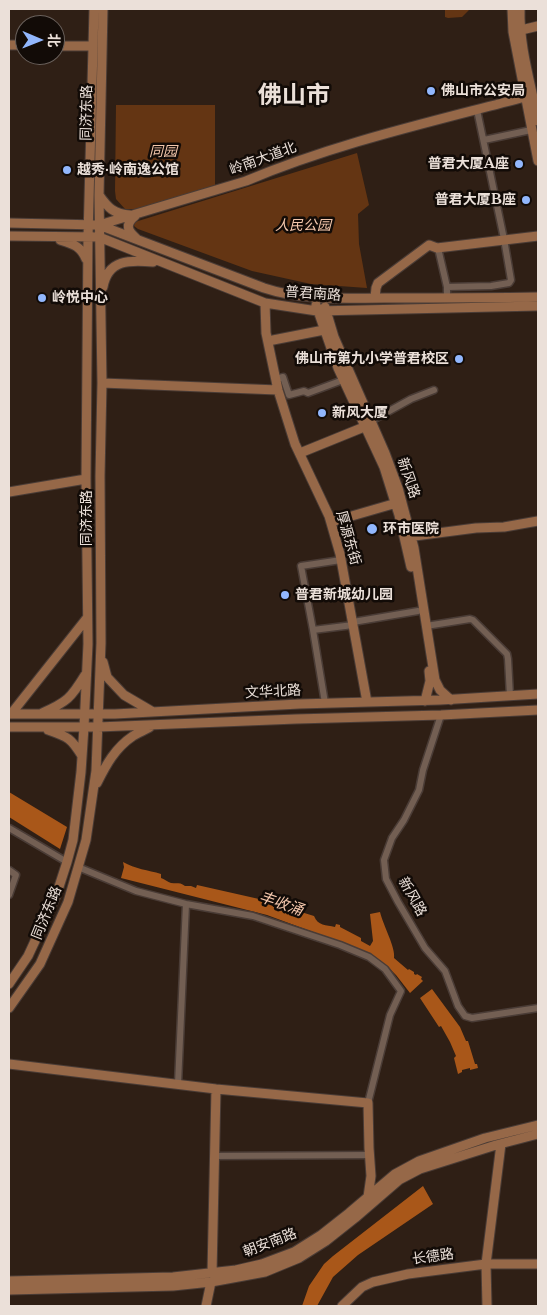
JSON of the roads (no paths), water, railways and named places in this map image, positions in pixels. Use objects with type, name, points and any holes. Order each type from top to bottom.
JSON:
[{"type":"main road","name":"同济东路","points":[[9,984],[28,956],[56,896],[67,862],[73,840],[82,757],[87,618],[88,224],[94,9]]},
{"type":"main road","name":"同济东路","points":[[9,1008],[40,964],[68,902],[86,840],[96,771],[101,654],[100,476],[102,383],[99,195],[103,9]]},
{"type":"main road","points":[[512,9],[517,31],[525,98],[538,161]]},
{"type":"main road","points":[[520,9],[517,31],[523,47],[538,121]]},
{"type":"main road","points":[[517,31],[538,26]]},
{"type":"main road","points":[[65,46],[93,46]]},
{"type":"main road","name":"岭南大道北","points":[[9,223],[99,225],[246,182],[341,146],[525,98]]},
{"type":"main road","points":[[99,195],[109,209],[123,214],[138,214]]},
{"type":"main road","points":[[138,214],[131,219],[128,226],[131,234],[139,240]]},
{"type":"main road","name":"普君南路","points":[[99,225],[280,293],[319,298],[538,297]]},
{"type":"main road","points":[[9,236],[99,237]]},
{"type":"main road","points":[[375,298],[378,283],[429,245],[438,248],[538,236]]},
{"type":"main road","points":[[50,237],[74,244],[83,252],[88,262]]},
{"type":"main road","name":"普君南路","points":[[99,237],[265,302],[322,311],[538,306]]},
{"type":"main road","points":[[100,305],[109,270],[128,261],[162,262]]},
{"type":"main road","name":"新风路","points":[[319,298],[324,330],[338,368],[369,424]]},
{"type":"main road","name":"厚源东街","points":[[265,302],[268,341],[278,390],[295,444],[331,522],[342,560],[367,702]]},
{"type":"main road","name":"新风路","points":[[322,311],[369,424],[398,502],[408,537],[414,548],[435,680],[440,690],[451,700]]},
{"type":"main road","points":[[268,341],[324,330]]},
{"type":"main road","points":[[102,383],[278,390]]},
{"type":"main road","points":[[300,453],[369,424]]},
{"type":"main road","points":[[9,492],[86,479]]},
{"type":"main road","points":[[331,522],[398,502]]},
{"type":"main road","points":[[408,537],[538,522]]},
{"type":"main road","name":"新风路","points":[[408,537],[409,556],[430,681],[425,701]]},
{"type":"main road","points":[[10,714],[87,618]]},
{"type":"main road","points":[[101,654],[107,677],[124,695],[154,712]]},
{"type":"main road","points":[[38,714],[61,705],[74,693],[86,672]]},
{"type":"main road","name":"文华北路","points":[[10,714],[154,712],[325,703],[451,700],[538,694]]},
{"type":"main road","name":"文华北路","points":[[9,727],[98,727],[538,710]]},
{"type":"main road","points":[[94,790],[106,764],[119,747],[133,736],[155,725]]},
{"type":"main road","points":[[39,727],[69,738],[74,742],[82,757]]},
{"type":"main road","points":[[9,1064],[178,1084],[368,1103],[371,1176],[368,1197]]},
{"type":"main road","points":[[206,1306],[211,1278],[216,1088]]},
{"type":"main road","name":"朝安南路","points":[[9,1281],[174,1277],[211,1278],[262,1264],[294,1252],[321,1235],[395,1174],[419,1161],[485,1138],[538,1125]]},
{"type":"main road","name":"朝安南路","points":[[9,1290],[173,1286],[211,1278],[265,1272],[298,1258],[333,1236],[399,1180],[420,1169],[538,1134]]},
{"type":"main road","points":[[481,1306],[482,1264],[499,1145]]},
{"type":"main road","points":[[482,1264],[487,1306]]},
{"type":"main road","name":"长德路","points":[[342,1306],[362,1287],[372,1282],[408,1274],[482,1264],[538,1264]]},
{"type":"street","points":[[447,287],[490,286],[509,283],[511,280],[477,110]]},
{"type":"street","points":[[484,140],[531,130]]},
{"type":"street","points":[[438,248],[448,298]]},
{"type":"street","points":[[276,379],[283,376],[290,395],[304,391],[308,393],[343,380]]},
{"type":"street","points":[[369,424],[410,399],[434,390]]},
{"type":"street","points":[[325,703],[300,566],[342,560]]},
{"type":"street","points":[[313,630],[418,611]]},
{"type":"street","points":[[426,626],[473,620],[507,654],[510,696]]},
{"type":"street","name":"新风路","points":[[441,715],[423,770],[419,790],[404,820],[392,838],[384,860],[386,878],[425,948],[445,971],[458,1006],[466,1016],[472,1018],[538,1008]]},
{"type":"street","points":[[9,828],[67,862]]},
{"type":"street","points":[[78,867],[136,891],[186,904],[253,916],[280,924],[369,957],[385,969],[401,990],[390,1015],[368,1103]]},
{"type":"street","points":[[9,870],[16,875],[9,895]]},
{"type":"street","points":[[178,1084],[186,904]]},
{"type":"street","points":[[214,1156],[370,1155]]},
{"type":"place","name":"佛山市公安局","points":[[431,91]]},
{"type":"place","name":"普君大厦A座","points":[[519,164]]},
{"type":"place","name":"越秀·岭南逸公馆","points":[[67,170]]},
{"type":"place","name":"普君大厦B座","points":[[526,200]]},
{"type":"place","name":"岭悦中心","points":[[42,298]]},
{"type":"place","name":"佛山市第九小学普君校区","points":[[459,359]]},
{"type":"place","name":"新风大厦","points":[[322,413]]},
{"type":"place","name":"环市医院","points":[[372,529]]},
{"type":"place","name":"普君新城幼儿园","points":[[285,595]]},
{"type":"district","name":"佛山市","points":[[294,96]]},
{"type":"park label","name":"同园","points":[[163,152]]},
{"type":"park label","name":"人民公园","points":[[303,226]]},
{"type":"water label","name":"丰收涌","points":[[281,904]]}]
